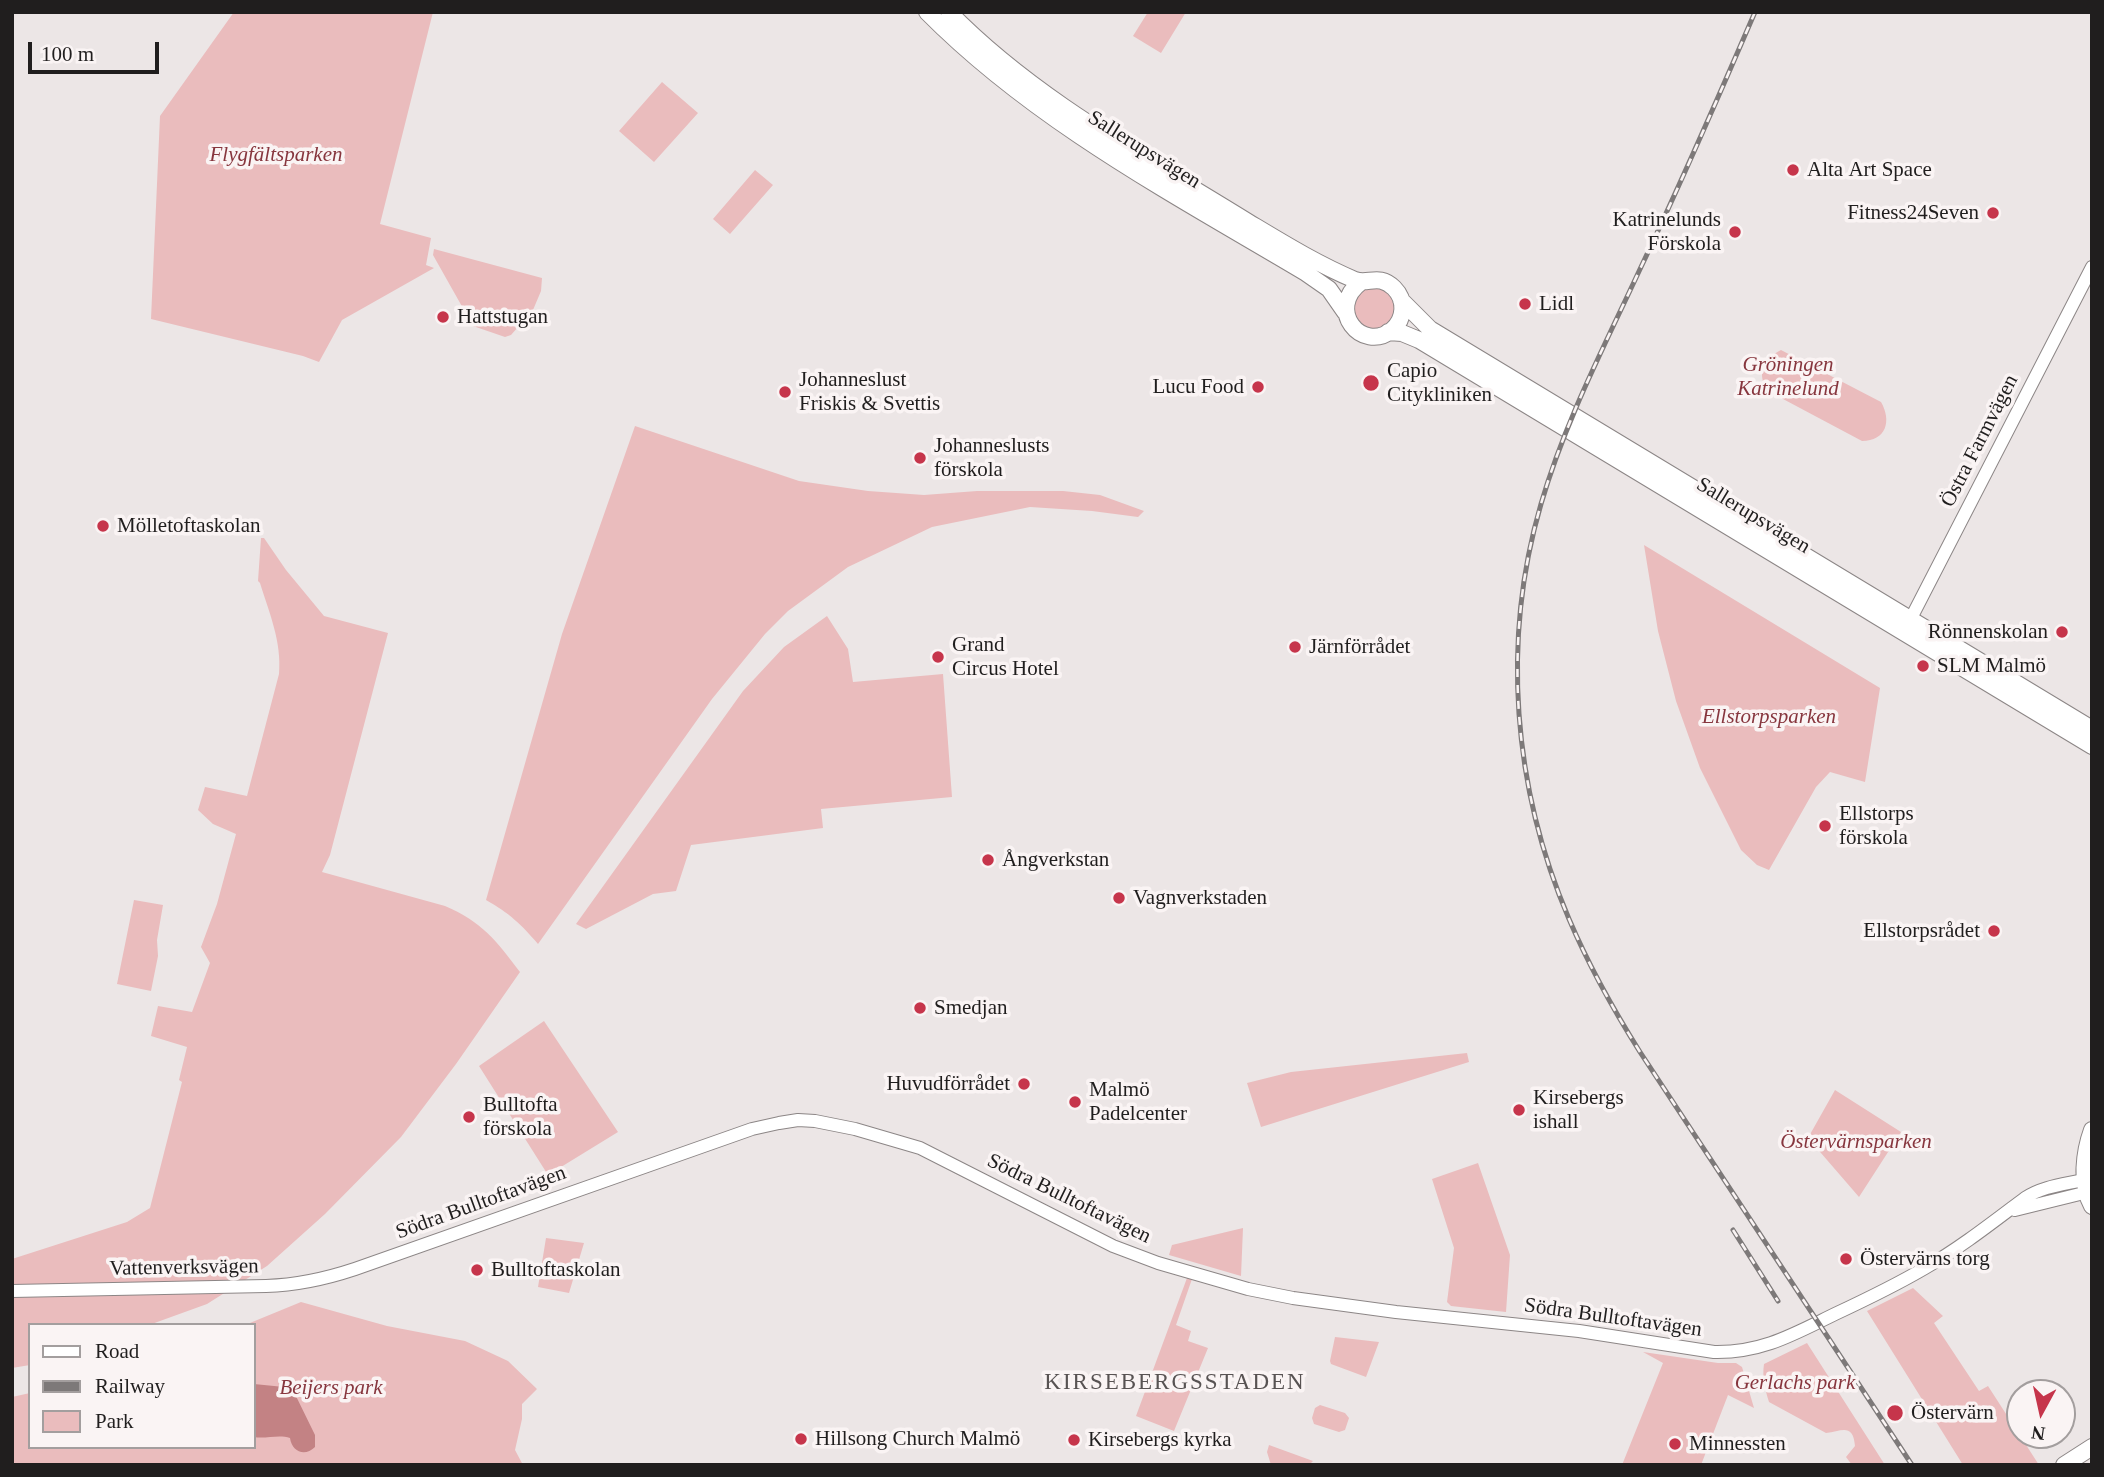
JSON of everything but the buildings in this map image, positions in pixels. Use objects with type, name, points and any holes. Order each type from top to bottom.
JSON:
[{"type":"main road","name":"Sallerupsvägen","points":[[927,12],[954,39],[1056,120],[1329,289],[1351,326],[1365,335],[1388,332],[1419,340],[1907,626],[2092,729]]},
{"type":"main road","name":"Sallerupsvägen","points":[[949,12],[1008,66],[1113,139],[1303,256],[1360,282],[1371,279],[1385,281],[1430,330],[1907,626],[2092,746]]},
{"type":"main road","points":[[1345,312],[1348,295],[1360,282]]},
{"type":"main road","points":[[1388,332],[1399,322],[1401,300]]},
{"type":"main road","points":[[2090,1189],[2086,1157],[2092,1130]]},
{"type":"main road","points":[[2064,1465],[2092,1447]]},
{"type":"street","name":"Östra Farmvägen","points":[[1907,626],[2092,267]]},
{"type":"street","name":"Södra Bulltoftavägen","points":[[355,1269],[752,1129],[798,1120],[835,1124],[920,1148],[1113,1246],[1158,1263],[1248,1289],[1396,1312],[1579,1331],[1714,1352],[1736,1352],[1760,1348],[1796,1334],[1926,1268],[2040,1191],[2090,1189]]},
{"type":"street","name":"Vattenverksvägen","points":[[12,1291],[297,1285],[355,1269]]},
{"type":"green space","name":"Flygfältsparken","points":[[234,12],[433,12],[380,224],[431,238],[426,265],[434,268],[342,320],[319,362],[151,319],[160,116]]},
{"type":"green space","points":[[1148,12],[1186,12],[1161,53],[1133,36]]},
{"type":"green space","points":[[662,82],[698,113],[654,162],[619,131]]},
{"type":"green space","points":[[755,170],[773,185],[730,234],[713,219]]},
{"type":"green space","points":[[434,249],[542,278],[541,291],[533,310],[511,335],[505,337],[473,326],[433,255]]},
{"type":"green space","points":[[1368,284],[1391,290],[1397,312],[1387,323],[1376,329],[1365,327],[1354,316],[1352,301]]},
{"type":"green space","name":"Gröningen Katrinelund","points":[[1781,350],[1881,402],[1886,416],[1885,429],[1877,438],[1862,441],[1768,391],[1762,379],[1763,368],[1770,358]]},
{"type":"green space","points":[[635,426],[799,481],[868,491],[924,495],[977,491],[1063,491],[1100,495],[1144,511],[1138,517],[1030,507],[932,527],[848,567],[788,611],[765,634],[712,699],[538,944],[514,919],[486,900],[562,634]]},
{"type":"green space","points":[[261,538],[264,538],[324,616],[388,633],[330,855],[322,872],[458,912],[479,925],[520,972],[401,1137],[325,1214],[267,1266],[207,1304],[155,1323],[28,1323],[28,1365],[12,1368],[12,1259],[127,1222],[150,1208],[182,1082],[179,1080],[187,1047],[151,1036],[158,1006],[192,1012],[210,963],[201,947],[217,904],[236,834],[213,824],[198,810],[205,787],[247,796],[279,674],[277,639],[258,581]]},
{"type":"green space","name":"Ellstorpsparken","points":[[1644,545],[1880,688],[1865,782],[1830,772],[1816,787],[1769,870],[1757,865],[1741,850],[1700,768],[1676,701],[1658,631]]},
{"type":"green space","points":[[827,616],[848,649],[853,682],[943,674],[952,797],[821,809],[823,828],[691,845],[676,891],[653,894],[586,929],[576,924],[743,691],[784,647]]},
{"type":"green space","points":[[134,900],[163,905],[151,991],[117,984]]},
{"type":"green space","points":[[544,1021],[618,1132],[548,1175],[479,1066]]},
{"type":"green space","points":[[1467,1053],[1469,1062],[1261,1127],[1247,1083],[1291,1072]]},
{"type":"green space","name":"Östervärnsparken","points":[[1835,1090],[1901,1132],[1859,1197],[1808,1138]]},
{"type":"green space","points":[[1478,1163],[1510,1255],[1506,1312],[1451,1306],[1447,1302],[1454,1248],[1432,1179]]},
{"type":"green space","points":[[1243,1228],[1241,1276],[1169,1255],[1172,1245]]},
{"type":"green space","points":[[546,1238],[584,1243],[569,1293],[538,1287]]},
{"type":"green space","points":[[1187,1278],[1192,1279],[1176,1325],[1191,1331],[1188,1341],[1208,1348],[1174,1431],[1136,1416]]},
{"type":"green space","points":[[1913,1288],[1943,1316],[1934,1323],[1979,1391],[1988,1386],[2006,1414],[2006,1449],[2029,1449],[2039,1465],[1963,1465],[1867,1311]]},
{"type":"green space","name":"Beijers park","points":[[301,1302],[387,1326],[465,1341],[508,1361],[537,1389],[522,1404],[522,1419],[515,1450],[523,1465],[12,1465],[12,1397],[28,1393],[28,1449],[256,1449],[256,1323],[250,1323]]},
{"type":"green space","points":[[1335,1337],[1379,1342],[1366,1377],[1331,1364]]},
{"type":"green space","name":"Gerlachs park","points":[[1807,1343],[1885,1465],[1852,1465],[1846,1457],[1855,1446],[1849,1431],[1826,1433],[1769,1402],[1764,1383],[1764,1364]]},
{"type":"green space","points":[[1643,1352],[1718,1363],[1736,1363],[1742,1367],[1754,1408],[1728,1395],[1701,1465],[1622,1465],[1663,1363]]},
{"type":"green space","points":[[1320,1405],[1345,1413],[1349,1418],[1345,1430],[1339,1432],[1314,1424],[1312,1418],[1315,1408]]},
{"type":"green space","points":[[1269,1445],[1313,1461],[1309,1465],[1271,1465],[1267,1452]]},
{"type":"shaded area","points":[[256,1384],[293,1390],[315,1435],[315,1447],[303,1452],[293,1447],[290,1438],[256,1437]]},
{"type":"railway","points":[[1755,12],[1685,172],[1586,384],[1551,473],[1528,556],[1521,608],[1519,714],[1535,818],[1569,919],[1593,970],[1640,1052],[1912,1465]]},
{"type":"railway","points":[[1733,1230],[1778,1301]]},
{"type":"place","name":"Alta Art Space","points":[[1793,170]]},
{"type":"place","name":"Fitness24Seven","points":[[1993,213]]},
{"type":"place","name":"Katrinelunds Förskola","points":[[1735,232]]},
{"type":"place","name":"Lidl","points":[[1525,304]]},
{"type":"place","name":"Hattstugan","points":[[443,317]]},
{"type":"place","name":"Capio Citykliniken","points":[[1371,383]]},
{"type":"place","name":"Lucu Food","points":[[1258,387]]},
{"type":"place","name":"Johanneslust Friskis & Svettis","points":[[785,392]]},
{"type":"place","name":"Johanneslusts förskola","points":[[920,458]]},
{"type":"place","name":"Mölletoftaskolan","points":[[103,526]]},
{"type":"place","name":"Rönnenskolan","points":[[2062,632]]},
{"type":"place","name":"Järnförrådet","points":[[1295,647]]},
{"type":"place","name":"Grand Circus Hotel","points":[[938,657]]},
{"type":"place","name":"SLM Malmö","points":[[1923,666]]},
{"type":"place","name":"Ellstorps förskola","points":[[1825,826]]},
{"type":"place","name":"Ångverkstan","points":[[988,860]]},
{"type":"place","name":"Vagnverkstaden","points":[[1119,898]]},
{"type":"place","name":"Ellstorpsrådet","points":[[1994,931]]},
{"type":"place","name":"Smedjan","points":[[920,1008]]},
{"type":"place","name":"Huvudförrådet","points":[[1024,1084]]},
{"type":"place","name":"Malmö Padelcenter","points":[[1075,1102]]},
{"type":"place","name":"Kirsebergs ishall","points":[[1519,1110]]},
{"type":"place","name":"Bulltofta förskola","points":[[469,1117]]},
{"type":"place","name":"Östervärns torg","points":[[1846,1259]]},
{"type":"place","name":"Bulltoftaskolan","points":[[477,1270]]},
{"type":"place","name":"Östervärn","points":[[1895,1413]]},
{"type":"place","name":"Hillsong Church Malmö","points":[[801,1439]]},
{"type":"place","name":"Kirsebergs kyrka","points":[[1074,1440]]},
{"type":"place","name":"Minnessten","points":[[1675,1444]]},
{"type":"district","name":"KIRSEBERGSSTADEN","points":[[1175,1383]]}]
